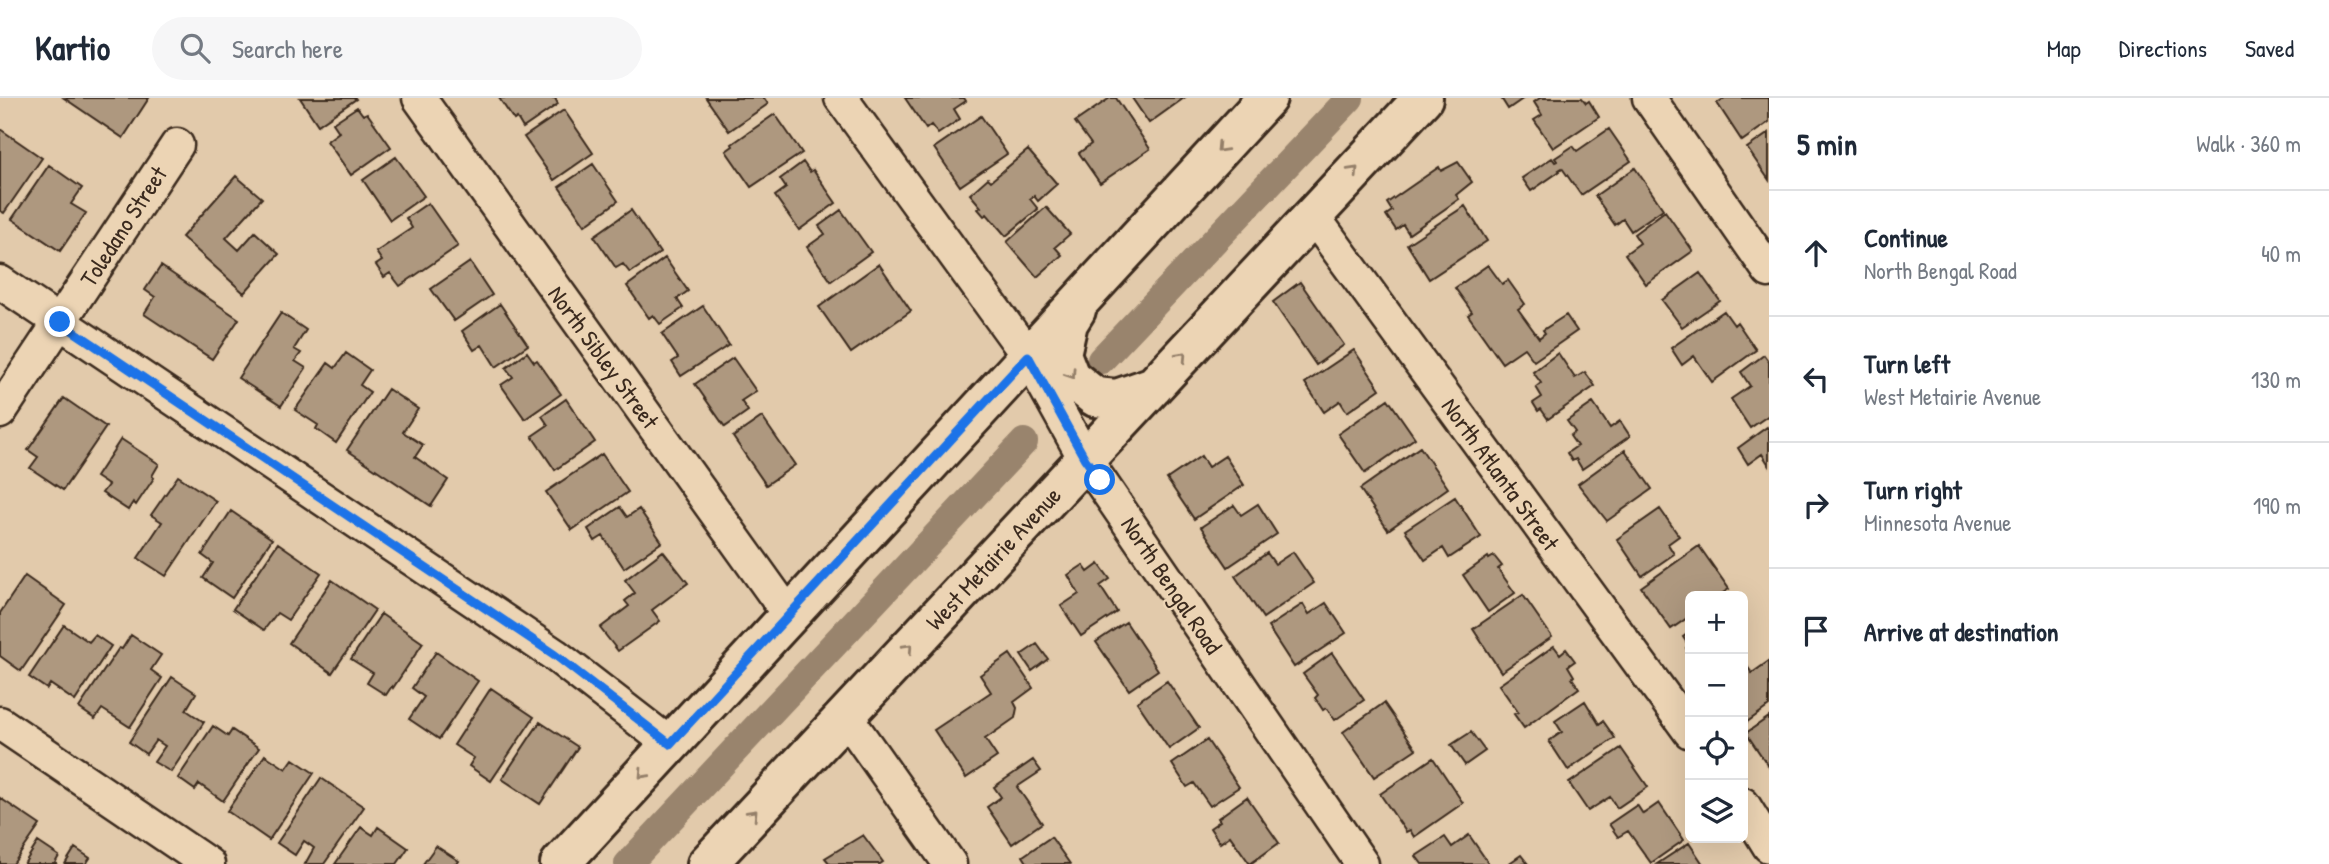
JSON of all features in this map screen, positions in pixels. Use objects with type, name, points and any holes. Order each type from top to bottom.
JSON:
[{"type":"main road","name":"West Metairie Avenue","points":[[721,859],[845,715],[1423,98]]},
{"type":"main road","points":[[560,864],[1088,291],[1257,102]]},
{"type":"main road","points":[[1088,291],[1068,323],[1061,354],[1070,377],[1095,397],[1117,399],[1154,386]]},
{"type":"street","name":"North Sibley Street","points":[[419,98],[789,615]]},
{"type":"street","name":"North Bengal Road","points":[[841,98],[1028,356],[1085,459],[1362,864]]},
{"type":"street","points":[[1649,98],[1769,271]]},
{"type":"street","name":"Toledano Street","points":[[0,412],[177,145]]},
{"type":"street","name":"North Atlanta Street","points":[[1313,216],[1685,725]]},
{"type":"street","points":[[0,282],[555,655],[670,744]]},
{"type":"street","points":[[845,715],[950,864]]},
{"type":"street","points":[[0,723],[208,864]]},
{"type":"street","points":[[1748,812],[1769,846]]},
{"type":"building","points":[[64,98],[149,98],[123,138]]},
{"type":"building","points":[[300,98],[355,98],[356,99],[318,125]]},
{"type":"building","points":[[499,98],[555,98],[558,104],[523,128]]},
{"type":"building","points":[[706,98],[764,98],[768,104],[729,131]]},
{"type":"building","points":[[905,98],[964,98],[966,101],[954,109],[960,119],[938,134],[931,125],[926,129]]},
{"type":"building","points":[[1110,98],[1116,98],[1150,149],[1100,183],[1079,153],[1091,144],[1075,122]]},
{"type":"building","points":[[1132,98],[1184,98],[1149,123]]},
{"type":"building","points":[[1501,98],[1524,98],[1508,109]]},
{"type":"building","points":[[1540,98],[1582,98],[1586,103],[1589,101],[1599,117],[1553,148],[1534,120],[1542,115],[1534,102]]},
{"type":"building","points":[[1725,98],[1769,98],[1769,122],[1742,141],[1717,103]]},
{"type":"building","points":[[357,107],[363,115],[367,113],[391,147],[351,175],[327,141],[339,132],[333,123]]},
{"type":"building","points":[[564,110],[593,153],[554,180],[524,137]]},
{"type":"building","points":[[775,114],[802,153],[751,187],[726,151]]},
{"type":"building","points":[[981,116],[1007,154],[960,186],[934,148]]},
{"type":"building","points":[[0,129],[42,158],[4,213],[0,211]]},
{"type":"building","points":[[1609,129],[1631,161],[1581,195],[1562,168],[1531,191],[1522,178],[1552,158],[1557,161],[1555,158],[1573,146],[1577,151]]},
{"type":"building","points":[[1769,133],[1769,180],[1747,148]]},
{"type":"building","points":[[1028,150],[1057,184],[1038,201],[1034,196],[1030,199],[1038,209],[1006,236],[987,214],[984,216],[978,209],[981,207],[970,194],[988,178],[991,181]]},
{"type":"building","points":[[396,157],[424,196],[390,220],[363,180]]},
{"type":"building","points":[[803,162],[810,172],[813,170],[836,203],[799,230],[775,196],[786,188],[780,179]]},
{"type":"building","points":[[1458,162],[1472,182],[1456,195],[1459,199],[1409,234],[1403,225],[1396,230],[1386,215],[1392,211],[1387,203],[1439,167],[1441,171]]},
{"type":"building","points":[[593,164],[618,201],[585,225],[559,187]]},
{"type":"building","points":[[49,165],[82,188],[71,204],[86,213],[60,251],[12,219]]},
{"type":"building","points":[[1635,168],[1663,209],[1631,231],[1623,219],[1615,225],[1595,196]]},
{"type":"building","points":[[236,176],[262,198],[226,238],[239,250],[255,232],[279,254],[244,293],[182,237]]},
{"type":"building","points":[[428,203],[458,246],[400,286],[390,273],[384,277],[376,265],[382,261],[376,252],[412,228],[406,218]]},
{"type":"building","points":[[1465,206],[1487,241],[1429,279],[1407,244]]},
{"type":"building","points":[[1046,207],[1070,234],[1055,247],[1062,255],[1037,277],[1007,242]]},
{"type":"building","points":[[631,210],[660,253],[630,273],[623,264],[616,268],[594,236]]},
{"type":"building","points":[[841,210],[871,252],[831,281],[807,247],[825,234],[819,226]]},
{"type":"building","points":[[1665,211],[1693,251],[1646,284],[1625,254],[1640,243],[1634,234]]},
{"type":"building","points":[[665,258],[688,291],[677,299],[683,308],[660,324],[653,315],[649,318],[627,286]]},
{"type":"building","points":[[470,262],[492,295],[454,321],[431,289]]},
{"type":"building","points":[[879,264],[911,311],[851,353],[819,307]]},
{"type":"building","points":[[1488,265],[1502,284],[1508,280],[1525,304],[1518,309],[1539,338],[1545,333],[1543,330],[1566,315],[1577,331],[1534,361],[1524,348],[1502,363],[1468,315],[1472,312],[1455,288]]},
{"type":"building","points":[[161,266],[239,319],[212,359],[144,314],[155,297],[145,290]]},
{"type":"building","points":[[1700,273],[1720,301],[1682,327],[1662,300]]},
{"type":"building","points":[[1300,282],[1344,345],[1316,365],[1273,302]]},
{"type":"building","points":[[500,304],[528,345],[496,367],[482,345],[474,350],[462,331]]},
{"type":"building","points":[[703,306],[729,345],[681,376],[672,362],[678,358],[662,334]]},
{"type":"building","points":[[1724,311],[1734,325],[1737,322],[1756,350],[1712,382],[1694,356],[1682,365],[1671,348]]},
{"type":"building","points":[[281,313],[306,330],[294,349],[301,353],[295,361],[306,368],[281,406],[238,378]]},
{"type":"building","points":[[1354,350],[1380,389],[1347,412],[1340,401],[1324,412],[1305,383]]},
{"type":"building","points":[[527,352],[534,362],[537,360],[561,394],[525,419],[501,385],[513,377],[506,368]]},
{"type":"building","points":[[346,353],[370,370],[360,385],[370,392],[336,443],[316,429],[318,425],[295,410],[328,363],[335,368]]},
{"type":"building","points":[[1558,353],[1575,378],[1585,372],[1595,386],[1548,419],[1533,403],[1542,397],[1536,387],[1541,383],[1533,372]]},
{"type":"building","points":[[1764,355],[1769,362],[1769,415],[1750,428],[1731,399],[1750,386],[1741,372]]},
{"type":"building","points":[[733,358],[756,391],[741,401],[748,411],[725,427],[695,384]]},
{"type":"building","points":[[388,389],[418,409],[403,432],[423,445],[415,457],[448,480],[431,506],[347,450]]},
{"type":"building","points":[[64,398],[106,427],[63,490],[30,468],[38,457],[28,450]]},
{"type":"building","points":[[566,399],[595,442],[555,470],[532,436],[548,425],[542,416]]},
{"type":"building","points":[[1388,399],[1415,438],[1365,473],[1338,434]]},
{"type":"building","points":[[1593,403],[1610,428],[1620,421],[1630,436],[1582,469],[1576,459],[1572,461],[1567,453],[1577,446],[1570,436],[1575,432],[1567,421]]},
{"type":"building","points":[[762,417],[795,465],[766,485],[733,437]]},
{"type":"building","points":[[1767,427],[1769,465],[1762,454],[1748,464],[1738,448]]},
{"type":"building","points":[[121,439],[159,464],[152,476],[154,478],[136,505],[133,502],[128,510],[102,493],[108,485],[96,477]]},
{"type":"building","points":[[1420,447],[1448,488],[1388,530],[1360,489]]},
{"type":"building","points":[[1625,450],[1652,489],[1607,521],[1578,484]]},
{"type":"building","points":[[602,454],[628,492],[572,530],[546,492]]},
{"type":"building","points":[[1201,456],[1208,467],[1225,456],[1244,485],[1194,519],[1167,479]]},
{"type":"building","points":[[178,476],[216,501],[166,576],[138,558],[162,522],[151,515]]},
{"type":"building","points":[[1455,497],[1481,537],[1449,558],[1443,548],[1425,560],[1405,530]]},
{"type":"building","points":[[1258,504],[1277,534],[1228,567],[1201,527],[1234,505],[1241,515]]},
{"type":"building","points":[[620,507],[627,517],[639,509],[662,542],[624,568],[603,536],[595,541],[588,529]]},
{"type":"building","points":[[1660,509],[1679,536],[1668,544],[1674,554],[1642,576],[1617,539]]},
{"type":"building","points":[[231,511],[272,539],[232,598],[203,578],[213,563],[202,555]]},
{"type":"building","points":[[278,543],[321,573],[288,620],[277,613],[264,630],[233,609]]},
{"type":"building","points":[[1699,546],[1729,589],[1685,591],[1685,619],[1671,629],[1641,587]]},
{"type":"building","points":[[663,551],[688,583],[652,610],[660,621],[618,651],[600,628],[629,606],[625,601],[635,593],[625,580]]},
{"type":"building","points":[[1293,552],[1314,583],[1263,618],[1235,576],[1267,553],[1275,564]]},
{"type":"building","points":[[1494,556],[1502,566],[1498,569],[1515,593],[1488,612],[1463,575],[1488,557],[1489,559]]},
{"type":"building","points":[[1099,564],[1110,579],[1100,586],[1117,612],[1081,636],[1061,606],[1079,594],[1068,575],[1083,565],[1088,572]]},
{"type":"building","points":[[25,576],[66,605],[21,671],[0,656],[0,613]]},
{"type":"building","points":[[332,580],[375,610],[332,673],[289,643]]},
{"type":"building","points":[[1523,595],[1552,637],[1501,672],[1473,629]]},
{"type":"building","points":[[1326,603],[1346,633],[1294,667],[1268,627],[1303,604],[1309,614]]},
{"type":"building","points":[[381,614],[423,643],[386,695],[367,683],[373,673],[351,659]]},
{"type":"building","points":[[1126,622],[1158,670],[1129,690],[1096,642]]},
{"type":"building","points":[[64,625],[89,642],[95,635],[111,646],[75,701],[50,684],[47,689],[29,677]]},
{"type":"building","points":[[131,635],[161,655],[151,670],[162,678],[130,727],[102,709],[95,719],[79,708],[119,648],[122,649]]},
{"type":"building","points":[[1037,644],[1048,659],[1032,671],[1021,655]]},
{"type":"building","points":[[1554,646],[1560,654],[1566,649],[1575,661],[1568,666],[1579,688],[1524,728],[1514,714],[1518,712],[1499,685]]},
{"type":"building","points":[[436,652],[478,681],[439,739],[409,719],[424,697],[412,688]]},
{"type":"building","points":[[1332,653],[1364,700],[1335,720],[1326,708],[1323,710],[1315,698],[1318,695],[1303,674]]},
{"type":"building","points":[[1010,654],[1033,688],[1014,702],[1017,708],[1015,718],[985,739],[997,757],[966,778],[934,730],[991,692],[980,675]]},
{"type":"building","points":[[1769,661],[1769,706],[1748,721],[1748,668],[1752,673]]},
{"type":"building","points":[[172,677],[196,693],[186,710],[204,722],[171,772],[154,762],[165,746],[156,740],[146,754],[129,742]]},
{"type":"building","points":[[1167,681],[1199,728],[1169,749],[1137,702]]},
{"type":"building","points":[[491,688],[534,717],[491,781],[469,766],[474,758],[454,745]]},
{"type":"building","points":[[1585,701],[1599,724],[1603,721],[1615,738],[1568,770],[1549,741],[1562,732],[1555,721]]},
{"type":"building","points":[[1384,703],[1416,749],[1374,777],[1343,732]]},
{"type":"building","points":[[1769,717],[1769,767],[1748,736],[1748,732]]},
{"type":"building","points":[[540,722],[578,747],[540,804],[502,779]]},
{"type":"building","points":[[213,726],[228,736],[232,730],[259,748],[223,801],[199,784],[195,790],[178,778]]},
{"type":"building","points":[[1471,732],[1485,751],[1465,765],[1451,745]]},
{"type":"building","points":[[1207,740],[1239,787],[1210,806],[1194,783],[1187,787],[1172,764]]},
{"type":"building","points":[[1621,748],[1648,787],[1617,808],[1610,797],[1588,811],[1569,783]]},
{"type":"building","points":[[265,755],[286,769],[293,759],[314,773],[269,840],[227,811]]},
{"type":"building","points":[[1433,758],[1463,803],[1414,837],[1410,830],[1406,832],[1380,794]]},
{"type":"building","points":[[1033,760],[1041,771],[1017,787],[1042,823],[1012,844],[987,807],[1001,797],[994,787]]},
{"type":"building","points":[[321,778],[364,807],[324,864],[305,864],[314,848],[304,841],[295,855],[277,843]]},
{"type":"building","points":[[1247,797],[1279,843],[1250,864],[1230,836],[1220,843],[1210,828],[1220,821],[1218,818]]},
{"type":"building","points":[[0,798],[40,825],[13,864],[0,864]]},
{"type":"building","points":[[1659,803],[1684,840],[1651,863],[1628,831],[1618,837],[1609,824],[1637,805],[1643,814]]},
{"type":"building","points":[[361,827],[373,835],[378,827],[408,848],[397,864],[335,864]]},
{"type":"building","points":[[863,835],[883,862],[880,864],[830,864],[825,858]]},
{"type":"building","points":[[1469,835],[1489,864],[1422,864],[1416,856],[1445,837],[1452,847]]},
{"type":"building","points":[[1051,837],[1070,864],[1028,864],[1023,856]]},
{"type":"building","points":[[38,842],[59,856],[55,863],[57,864],[24,864]]},
{"type":"building","points":[[1689,843],[1703,864],[1657,864]]},
{"type":"building","points":[[436,846],[459,861],[457,864],[423,864]]},
{"type":"building","points":[[75,848],[90,858],[86,864],[65,864]]},
{"type":"building","points":[[1521,855],[1528,864],[1508,864]]},
{"type":"waterway","points":[[1101,360],[1350,98]]},
{"type":"waterway","points":[[628,864],[1024,442]]},
{"type":"route","points":[[60,322],[555,655],[670,744],[1028,356],[1085,459],[1100,480]]}]
